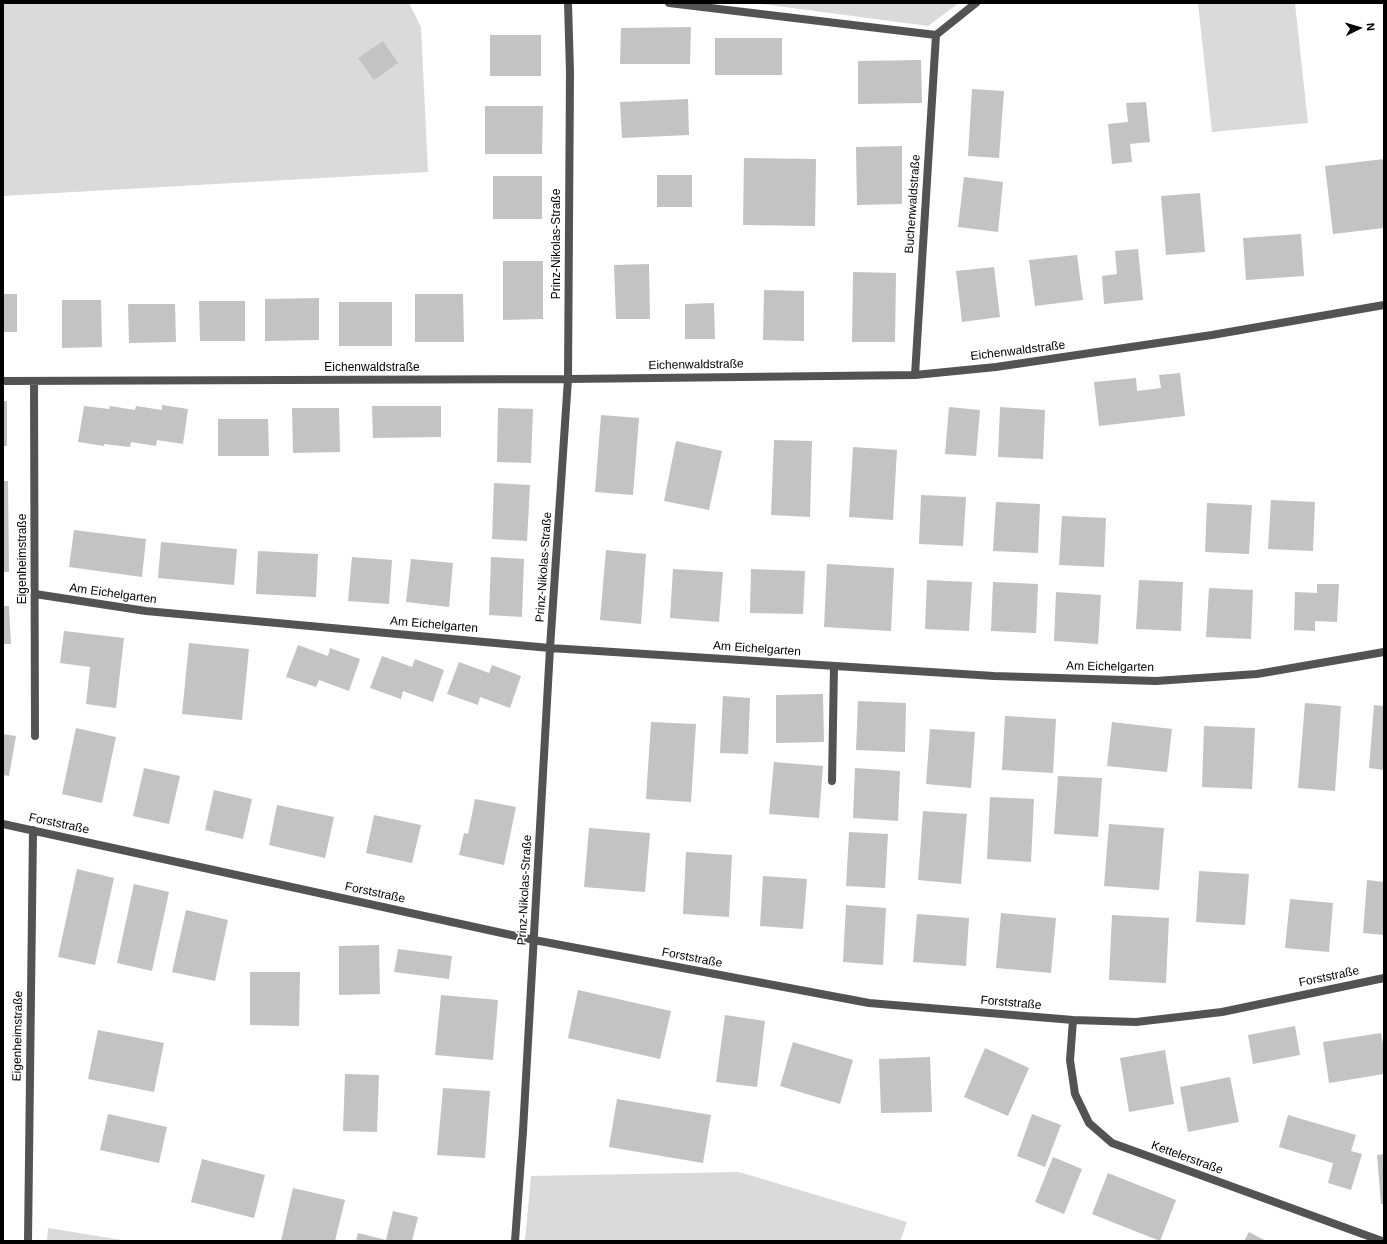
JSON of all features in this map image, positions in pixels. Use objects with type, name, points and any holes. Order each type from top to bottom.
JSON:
[{"type":"street","name":"Prinz-Nikolas-Straße","points":[[515,1241],[523,1131],[550,648],[568,379],[570,72],[568,3]]},
{"type":"street","points":[[669,3],[936,35],[976,3]]},
{"type":"street","name":"Buchenwaldstraße","points":[[915,375],[936,35]]},
{"type":"street","name":"Eichenwaldstraße","points":[[3,381],[568,379],[915,375],[996,367],[1196,338],[1384,305]]},
{"type":"street","name":"Eigenheimstraße","points":[[34,381],[35,736]]},
{"type":"street","name":"Am Eichelgarten","points":[[35,594],[168,613],[550,648],[994,676],[1156,681],[1257,674],[1384,652]]},
{"type":"street","points":[[832,781],[834,666]]},
{"type":"street","name":"Forststraße","points":[[3,824],[534,940],[869,1003],[1073,1020],[1136,1022],[1222,1012],[1384,978]]},
{"type":"street","name":"Eigenheimstraße","points":[[28,1241],[33,830]]},
{"type":"street","name":"Kettelerstraße","points":[[1073,1020],[1070,1060],[1075,1094],[1089,1123],[1112,1143],[1382,1241]]},
{"type":"shaded area","points":[[3,3],[409,3],[421,27],[428,172],[3,196]]},
{"type":"shaded area","points":[[755,3],[959,3],[928,26]]},
{"type":"shaded area","points":[[1198,3],[1295,3],[1308,123],[1212,132]]},
{"type":"shaded area","points":[[739,1172],[907,1222],[900,1241],[525,1241],[531,1176]]},
{"type":"shaded area","points":[[48,1228],[128,1241],[47,1241]]},
{"type":"building","points":[[691,27],[690,64],[620,64],[621,28]]},
{"type":"building","points":[[490,35],[541,35],[541,76],[490,76]]},
{"type":"building","points":[[715,38],[782,38],[782,75],[715,75]]},
{"type":"building","points":[[383,41],[398,63],[374,80],[358,58]]},
{"type":"building","points":[[921,60],[922,103],[858,104],[858,61]]},
{"type":"building","points":[[972,89],[1004,91],[999,158],[968,156]]},
{"type":"building","points":[[688,99],[689,135],[622,138],[620,102]]},
{"type":"building","points":[[1146,102],[1150,142],[1130,144],[1132,162],[1112,164],[1108,124],[1128,122],[1126,103]]},
{"type":"building","points":[[485,106],[543,106],[542,154],[485,154]]},
{"type":"building","points":[[902,146],[902,204],[857,205],[856,147]]},
{"type":"building","points":[[744,158],[816,159],[815,226],[743,225]]},
{"type":"building","points":[[1384,159],[1384,228],[1333,234],[1325,166]]},
{"type":"building","points":[[657,175],[692,175],[692,207],[657,207]]},
{"type":"building","points":[[493,176],[542,176],[542,219],[493,219]]},
{"type":"building","points":[[964,177],[1003,182],[998,232],[958,227]]},
{"type":"building","points":[[1200,193],[1205,252],[1166,255],[1161,196]]},
{"type":"building","points":[[1301,234],[1304,276],[1246,280],[1243,238]]},
{"type":"building","points":[[1138,249],[1143,300],[1104,304],[1102,276],[1117,274],[1115,251]]},
{"type":"building","points":[[1077,255],[1083,300],[1035,306],[1029,260]]},
{"type":"building","points":[[503,261],[543,261],[543,319],[503,320]]},
{"type":"building","points":[[649,264],[650,319],[616,319],[614,265]]},
{"type":"building","points":[[994,267],[1000,317],[962,322],[956,271]]},
{"type":"building","points":[[853,272],[896,273],[895,342],[852,342]]},
{"type":"building","points":[[764,290],[804,291],[804,341],[763,340]]},
{"type":"building","points":[[3,294],[17,294],[17,332],[3,332]]},
{"type":"building","points":[[415,294],[463,294],[464,342],[415,342]]},
{"type":"building","points":[[319,298],[319,340],[265,341],[265,299]]},
{"type":"building","points":[[62,300],[101,300],[102,347],[62,348]]},
{"type":"building","points":[[199,301],[245,301],[245,341],[200,341]]},
{"type":"building","points":[[339,302],[392,302],[392,346],[339,346]]},
{"type":"building","points":[[714,303],[715,339],[685,339],[685,304]]},
{"type":"building","points":[[128,304],[175,304],[176,342],[129,343]]},
{"type":"building","points":[[1180,373],[1185,416],[1099,426],[1094,382],[1136,378],[1137,391],[1161,388],[1159,375]]},
{"type":"building","points":[[3,401],[7,401],[7,446],[3,446]]},
{"type":"building","points":[[162,405],[188,409],[183,444],[157,440],[156,446],[131,442],[130,447],[104,444],[104,446],[78,442],[84,406],[109,409],[110,406],[135,410],[136,406],[162,410]]},
{"type":"building","points":[[372,406],[441,406],[441,437],[373,438]]},
{"type":"building","points":[[949,407],[980,410],[976,456],[945,454]]},
{"type":"building","points":[[1000,407],[1045,410],[1043,459],[998,457]]},
{"type":"building","points":[[292,408],[339,408],[340,452],[293,453]]},
{"type":"building","points":[[498,408],[533,409],[531,463],[497,462]]},
{"type":"building","points":[[601,415],[639,418],[633,495],[595,492]]},
{"type":"building","points":[[218,419],[268,419],[269,456],[218,456]]},
{"type":"building","points":[[774,440],[812,441],[810,517],[771,515]]},
{"type":"building","points":[[676,441],[722,451],[709,510],[664,501]]},
{"type":"building","points":[[853,447],[897,450],[893,520],[849,517]]},
{"type":"building","points":[[3,481],[8,481],[9,572],[3,572]]},
{"type":"building","points":[[494,483],[530,485],[527,541],[492,539]]},
{"type":"building","points":[[921,495],[966,497],[963,546],[919,544]]},
{"type":"building","points":[[1271,500],[1315,502],[1313,551],[1268,549]]},
{"type":"building","points":[[996,502],[1040,504],[1038,553],[993,551]]},
{"type":"building","points":[[1207,503],[1252,505],[1249,554],[1205,552]]},
{"type":"building","points":[[1062,516],[1106,518],[1104,567],[1059,565]]},
{"type":"building","points":[[74,530],[146,539],[142,577],[69,567]]},
{"type":"building","points":[[161,542],[237,549],[234,585],[158,578]]},
{"type":"building","points":[[606,550],[646,554],[641,624],[600,620]]},
{"type":"building","points":[[258,551],[318,554],[316,597],[256,594]]},
{"type":"building","points":[[352,557],[392,560],[389,604],[348,601]]},
{"type":"building","points":[[491,557],[524,559],[522,617],[489,615]]},
{"type":"building","points":[[411,559],[453,563],[449,607],[406,602]]},
{"type":"building","points":[[827,564],[894,568],[891,631],[824,627]]},
{"type":"building","points":[[673,569],[723,572],[719,622],[670,618]]},
{"type":"building","points":[[751,569],[805,571],[803,614],[750,613]]},
{"type":"building","points":[[927,580],[972,582],[969,631],[925,629]]},
{"type":"building","points":[[1139,580],[1183,582],[1181,631],[1136,629]]},
{"type":"building","points":[[993,582],[1038,584],[1036,633],[991,631]]},
{"type":"building","points":[[1317,584],[1339,584],[1337,622],[1315,621],[1315,631],[1294,630],[1295,592],[1317,593]]},
{"type":"building","points":[[1209,588],[1253,590],[1251,639],[1206,637]]},
{"type":"building","points":[[1056,592],[1101,595],[1098,644],[1054,641]]},
{"type":"building","points":[[3,606],[9,606],[11,644],[3,644]]},
{"type":"building","points":[[64,631],[124,638],[116,708],[86,704],[90,667],[60,663]]},
{"type":"building","points":[[189,643],[249,649],[242,720],[182,714]]},
{"type":"building","points":[[298,645],[328,656],[330,648],[360,659],[349,691],[319,680],[316,687],[286,677]]},
{"type":"building","points":[[382,656],[412,667],[415,659],[444,670],[433,702],[403,691],[401,699],[370,688]]},
{"type":"building","points":[[459,662],[489,673],[492,665],[521,676],[510,708],[480,697],[478,705],[447,694]]},
{"type":"building","points":[[823,694],[824,742],[776,743],[776,695]]},
{"type":"building","points":[[723,696],[750,698],[748,754],[720,753]]},
{"type":"building","points":[[858,701],[906,703],[905,752],[856,750]]},
{"type":"building","points":[[1305,703],[1341,706],[1335,791],[1298,788]]},
{"type":"building","points":[[1374,705],[1384,706],[1384,770],[1369,768]]},
{"type":"building","points":[[1005,716],[1056,719],[1053,773],[1002,770]]},
{"type":"building","points":[[651,722],[696,724],[691,802],[646,799]]},
{"type":"building","points":[[1112,722],[1172,729],[1167,772],[1107,766]]},
{"type":"building","points":[[1204,726],[1255,728],[1252,789],[1202,787]]},
{"type":"building","points":[[76,728],[116,737],[102,803],[62,794]]},
{"type":"building","points":[[930,729],[975,732],[971,788],[926,784]]},
{"type":"building","points":[[3,734],[16,736],[9,776],[3,775]]},
{"type":"building","points":[[774,762],[823,766],[819,818],[769,814]]},
{"type":"building","points":[[144,768],[180,776],[169,824],[133,816]]},
{"type":"building","points":[[855,768],[900,771],[898,821],[853,818]]},
{"type":"building","points":[[1058,776],[1102,778],[1098,837],[1054,834]]},
{"type":"building","points":[[214,790],[252,799],[243,839],[205,830]]},
{"type":"building","points":[[990,797],[1034,799],[1031,862],[987,859]]},
{"type":"building","points":[[475,799],[516,807],[504,865],[459,855],[464,833],[468,834]]},
{"type":"building","points":[[277,805],[334,817],[325,858],[269,845]]},
{"type":"building","points":[[923,811],[967,814],[961,884],[918,880]]},
{"type":"building","points":[[374,815],[421,825],[412,863],[366,853]]},
{"type":"building","points":[[1109,824],[1164,828],[1159,890],[1104,886]]},
{"type":"building","points":[[589,828],[650,833],[645,892],[584,887]]},
{"type":"building","points":[[849,832],[888,834],[885,888],[846,886]]},
{"type":"building","points":[[686,852],[732,855],[729,917],[683,914]]},
{"type":"building","points":[[77,869],[114,878],[95,965],[58,957]]},
{"type":"building","points":[[1199,871],[1249,874],[1245,925],[1196,922]]},
{"type":"building","points":[[763,876],[807,879],[803,929],[760,926]]},
{"type":"building","points":[[1367,880],[1384,882],[1384,935],[1363,933]]},
{"type":"building","points":[[134,884],[169,892],[152,971],[117,963]]},
{"type":"building","points":[[1290,899],[1333,903],[1329,952],[1285,948]]},
{"type":"building","points":[[846,905],[886,908],[883,965],[843,962]]},
{"type":"building","points":[[186,910],[228,920],[215,981],[172,972]]},
{"type":"building","points":[[1001,913],[1056,918],[1051,973],[996,968]]},
{"type":"building","points":[[917,914],[969,918],[966,966],[913,962]]},
{"type":"building","points":[[1112,915],[1169,918],[1166,983],[1109,980]]},
{"type":"building","points":[[379,945],[380,994],[339,995],[339,946]]},
{"type":"building","points":[[398,949],[452,956],[449,979],[394,972]]},
{"type":"building","points":[[250,972],[300,972],[299,1026],[250,1025]]},
{"type":"building","points":[[578,990],[671,1011],[660,1059],[568,1038]]},
{"type":"building","points":[[441,995],[498,1000],[493,1060],[435,1055]]},
{"type":"building","points":[[725,1015],[765,1021],[757,1087],[716,1082]]},
{"type":"building","points":[[1295,1026],[1300,1055],[1253,1064],[1248,1035]]},
{"type":"building","points":[[98,1030],[164,1043],[154,1092],[88,1079]]},
{"type":"building","points":[[1381,1033],[1384,1050],[1384,1074],[1329,1083],[1323,1042]]},
{"type":"building","points":[[793,1042],[853,1060],[840,1104],[780,1086]]},
{"type":"building","points":[[985,1048],[1029,1068],[1008,1116],[964,1097]]},
{"type":"building","points":[[1165,1050],[1174,1104],[1129,1112],[1120,1058]]},
{"type":"building","points":[[930,1057],[932,1112],[881,1113],[879,1059]]},
{"type":"building","points":[[345,1074],[379,1075],[377,1132],[343,1131]]},
{"type":"building","points":[[1230,1077],[1239,1122],[1188,1132],[1180,1087]]},
{"type":"building","points":[[443,1088],[490,1091],[485,1158],[437,1155]]},
{"type":"building","points":[[617,1099],[711,1115],[703,1163],[609,1147]]},
{"type":"building","points":[[108,1114],[167,1127],[159,1163],[100,1150]]},
{"type":"building","points":[[1032,1114],[1061,1125],[1045,1167],[1017,1156]]},
{"type":"building","points":[[1288,1115],[1356,1135],[1351,1151],[1362,1154],[1351,1190],[1328,1183],[1333,1163],[1279,1147]]},
{"type":"building","points":[[1384,1154],[1384,1204],[1381,1204],[1377,1155]]},
{"type":"building","points":[[1053,1157],[1082,1169],[1064,1214],[1035,1202]]},
{"type":"building","points":[[202,1159],[265,1175],[254,1218],[191,1202]]},
{"type":"building","points":[[1108,1173],[1176,1200],[1160,1241],[1092,1214]]},
{"type":"building","points":[[293,1188],[345,1200],[335,1241],[281,1241]]},
{"type":"building","points":[[393,1211],[418,1217],[412,1241],[356,1241],[358,1233],[386,1240]]},
{"type":"building","points":[[1249,1232],[1266,1241],[1244,1241]]}]
